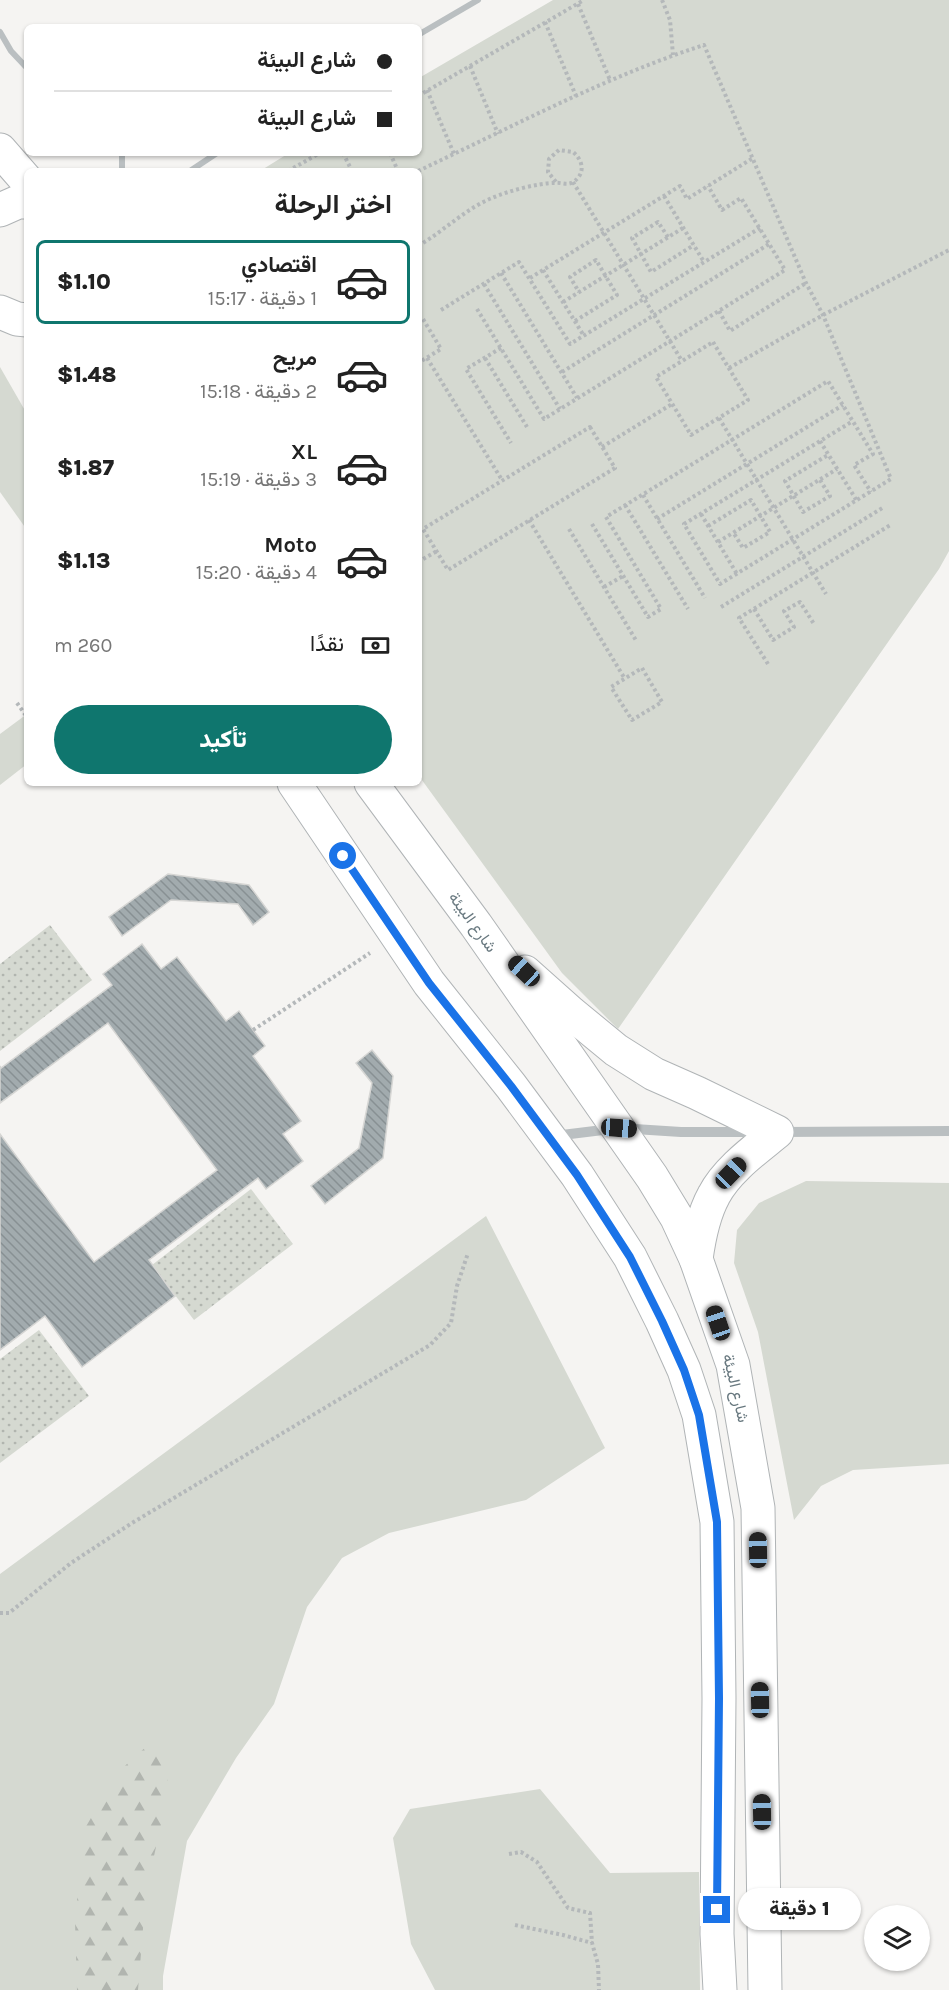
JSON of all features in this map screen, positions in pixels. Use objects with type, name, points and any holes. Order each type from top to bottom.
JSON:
[{"type":"highway","points":[[0,150],[24,178]]},
{"type":"highway","points":[[0,210],[18,202],[24,202]]},
{"type":"highway","points":[[296,786],[429,983],[550,1136],[577,1175],[630,1257],[684,1370],[699,1415],[717,1522],[719,1698],[717,1934],[720,1990]]},
{"type":"highway","name":"شارع البيئة","points":[[372,786],[476,926],[619,1128],[677,1218],[696,1259],[733,1365],[758,1508],[765,1990]]},
{"type":"highway","points":[[476,926],[571,1013],[616,1050],[654,1074],[777,1132],[746,1158],[714,1194],[704,1217],[696,1259]]},
{"type":"street","points":[[422,33],[478,0]]},
{"type":"street","points":[[0,32],[11,51],[24,65]]},
{"type":"street","points":[[195,168],[213,156]]},
{"type":"street","points":[[550,1136],[619,1128],[681,1132],[949,1131]]},
{"type":"path","points":[[422,94],[584,0]]},
{"type":"path","points":[[662,0],[670,20],[673,55]]},
{"type":"path","points":[[578,4],[610,81]]},
{"type":"path","points":[[545,22],[576,97]]},
{"type":"path","points":[[422,169],[610,81],[704,45],[823,315],[891,479],[720,584],[684,524],[853,421]]},
{"type":"path","points":[[470,66],[498,134]]},
{"type":"path","points":[[428,90],[454,154]]},
{"type":"path","points":[[422,243],[492,198],[556,182],[562,184],[573,182],[580,175],[581,162],[578,156],[566,149],[559,150],[549,159],[548,172],[556,182]]},
{"type":"path","points":[[293,168],[315,156]]},
{"type":"path","points":[[530,278],[680,186],[687,199],[753,158]]},
{"type":"path","points":[[573,182],[682,361]]},
{"type":"path","points":[[477,309],[544,419],[785,270],[741,198],[722,210],[708,186]]},
{"type":"path","points":[[664,196],[704,262]]},
{"type":"path","points":[[668,237],[658,222],[632,238],[651,272],[694,246]]},
{"type":"path","points":[[563,302],[683,228]]},
{"type":"path","points":[[441,310],[519,262],[570,344],[760,228]]},
{"type":"path","points":[[562,372],[769,244]]},
{"type":"path","points":[[729,368],[823,315],[949,250]]},
{"type":"path","points":[[575,321],[617,295],[596,260],[570,277],[579,292]]},
{"type":"path","points":[[543,270],[584,336]]},
{"type":"path","points":[[501,273],[577,398]]},
{"type":"path","points":[[718,311],[730,331],[807,283]]},
{"type":"path","points":[[483,284],[560,409]]},
{"type":"path","points":[[422,320],[441,349],[422,361]]},
{"type":"path","points":[[713,342],[748,400],[691,435],[656,377],[682,361],[713,342]]},
{"type":"path","points":[[501,348],[466,369],[511,442]]},
{"type":"path","points":[[427,358],[502,480]]},
{"type":"path","points":[[485,358],[527,427]]},
{"type":"path","points":[[592,524],[648,617],[661,609],[606,517],[828,381],[873,454],[855,465],[871,492]]},
{"type":"path","points":[[602,447],[672,404]]},
{"type":"path","points":[[657,519],[843,405]]},
{"type":"path","points":[[719,418],[826,594]]},
{"type":"path","points":[[590,426],[615,468],[448,570],[423,529],[502,480],[590,426]]},
{"type":"path","points":[[820,441],[856,501]]},
{"type":"path","points":[[820,480],[830,496],[803,512],[785,481],[828,455]]},
{"type":"path","points":[[718,542],[837,469]]},
{"type":"path","points":[[643,495],[705,598]]},
{"type":"path","points":[[708,526],[751,500],[770,532],[743,548],[733,532]]},
{"type":"path","points":[[625,505],[688,609]]},
{"type":"path","points":[[721,607],[884,507]]},
{"type":"path","points":[[701,514],[737,574]]},
{"type":"path","points":[[529,520],[625,679]]},
{"type":"path","points":[[768,664],[740,618],[892,524]]},
{"type":"path","points":[[569,529],[637,642]]},
{"type":"path","points":[[422,560],[436,551]]},
{"type":"path","points":[[604,587],[623,576]]},
{"type":"path","points":[[754,609],[773,640],[794,627],[784,611],[800,602],[813,624]]},
{"type":"path","points":[[642,668],[662,702],[632,720],[611,687],[625,679],[642,668]]},
{"type":"path","points":[[17,703],[24,713]]},
{"type":"path","points":[[253,1030],[375,950]]},
{"type":"path","points":[[0,1613],[9,1612],[71,1563],[132,1523],[430,1345],[451,1323],[457,1286],[468,1253]]},
{"type":"path","points":[[509,1854],[521,1852],[537,1862],[568,1908],[590,1913],[592,1943],[598,1964],[599,1990]]},
{"type":"path","points":[[514,1925],[592,1943]]},
{"type":"green space","points":[[553,0],[949,0],[949,551],[939,569],[618,1029],[562,973],[422,780],[422,168],[265,168],[284,156],[422,156],[422,76]]},
{"type":"green space","points":[[0,367],[24,409],[24,526],[0,492]]},
{"type":"green space","points":[[24,716],[24,766],[0,785],[0,734]]},
{"type":"green space","points":[[50,925],[92,980],[0,1051],[0,964]]},
{"type":"green space","points":[[806,1181],[949,1183],[949,1464],[853,1470],[821,1486],[794,1520],[758,1332],[734,1263],[737,1230],[759,1203]]},
{"type":"green space","points":[[251,1189],[293,1244],[194,1320],[152,1265]]},
{"type":"green space","points":[[486,1216],[605,1448],[526,1500],[389,1533],[342,1558],[307,1607],[274,1704],[236,1758],[187,1841],[163,1976],[163,1990],[0,1990],[0,1574]]},
{"type":"green space","points":[[39,1330],[89,1396],[0,1463],[0,1359]]},
{"type":"green space","points":[[148,1745],[167,1762],[168,1793],[146,1892],[138,1990],[77,1990],[75,1921],[84,1830],[117,1773]]},
{"type":"green space","points":[[540,1789],[610,1873],[699,1872],[700,1990],[435,1990],[411,1944],[393,1838],[410,1809]]},
{"type":"building","points":[[168,874],[249,885],[269,912],[253,925],[238,904],[171,900],[122,936],[109,917]]},
{"type":"building","points":[[142,944],[161,969],[177,957],[226,1021],[239,1011],[265,1046],[253,1056],[301,1121],[283,1134],[303,1161],[266,1189],[258,1178],[149,1260],[175,1296],[82,1367],[45,1316],[0,1350],[0,1134],[94,1262],[217,1170],[108,1023],[0,1103],[0,1066],[1,1068],[112,985],[103,974]]},
{"type":"building","points":[[372,1050],[393,1076],[383,1158],[325,1204],[311,1186],[359,1148],[372,1083],[356,1063]]},
{"type":"route","points":[[343,856],[429,983],[550,1136],[577,1175],[630,1257],[684,1370],[699,1415],[717,1522],[719,1698],[717,1910]]}]
